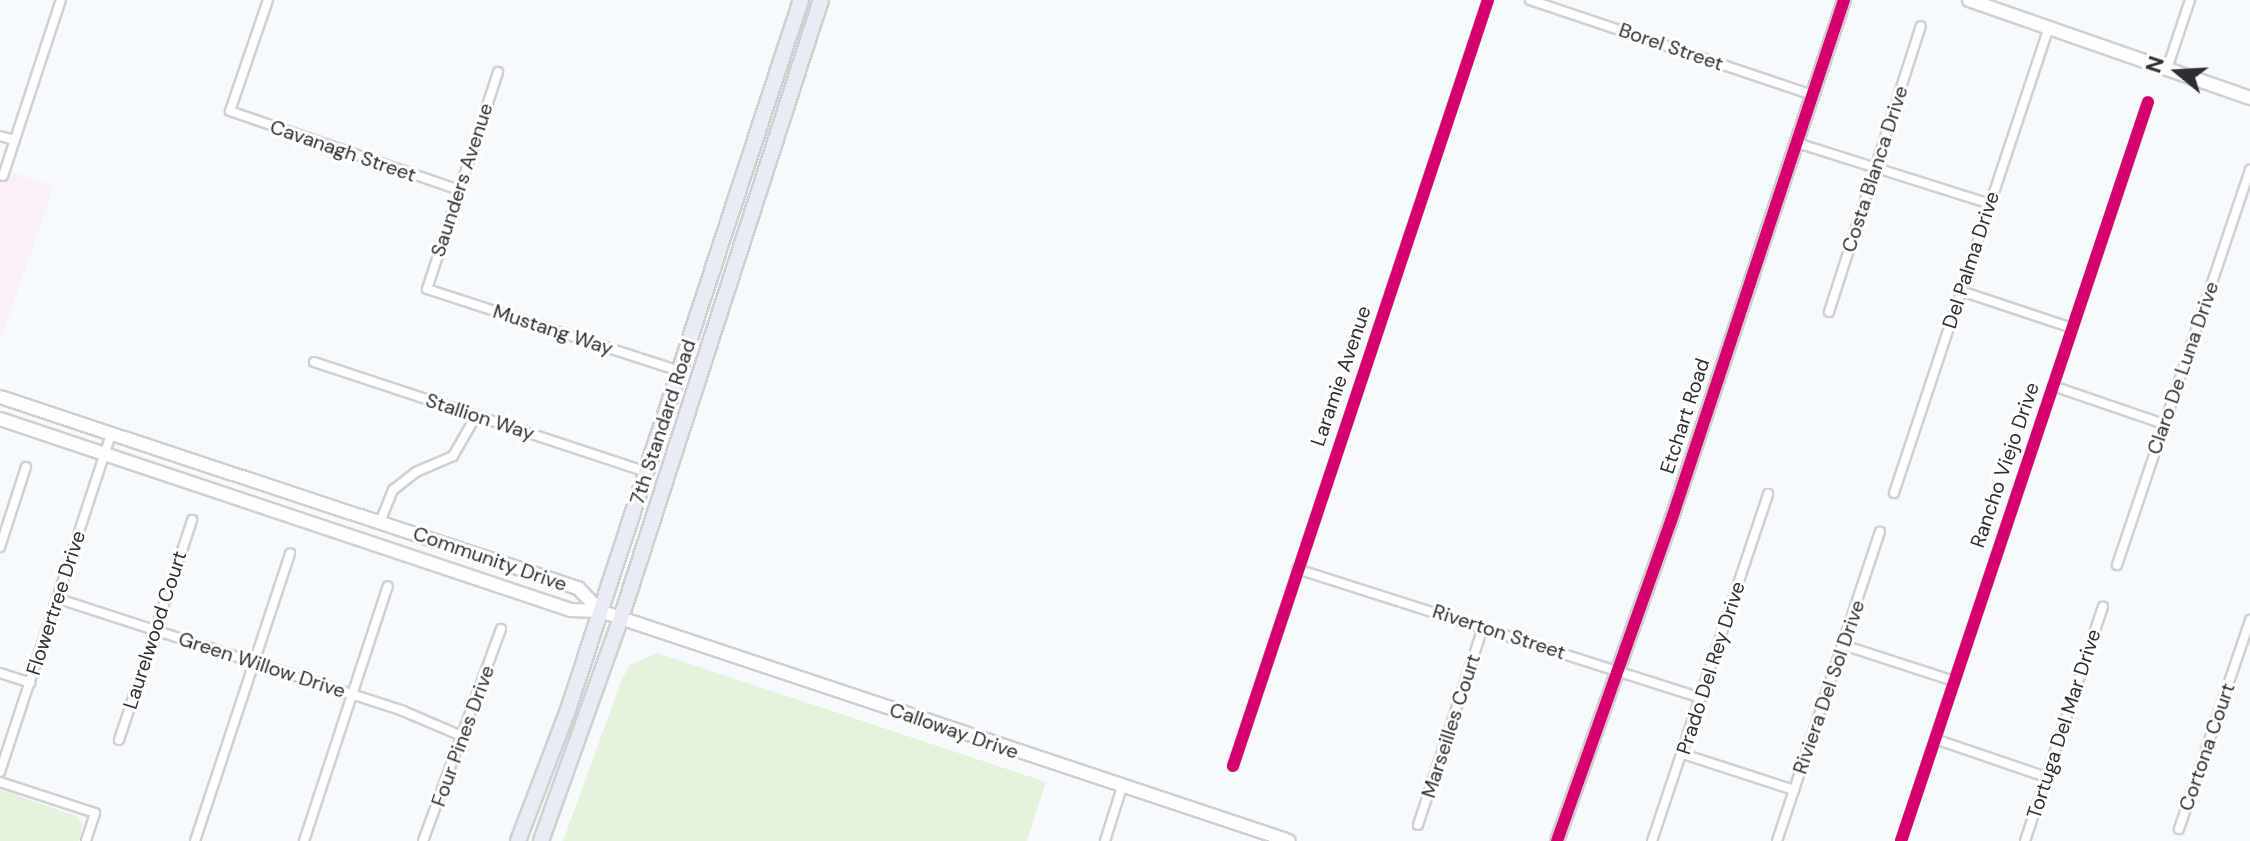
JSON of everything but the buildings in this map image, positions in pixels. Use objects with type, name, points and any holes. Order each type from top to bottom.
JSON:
[{"type":"main road","name":"7th Standard Road","points":[[518,841],[600,611],[801,0]]},
{"type":"main road","name":"7th Standard Road","points":[[541,841],[621,618],[821,0]]},
{"type":"street","points":[[3,176],[61,0]]},
{"type":"street","name":"Cavanagh Street","points":[[268,0],[230,111],[457,189]]},
{"type":"street","name":"Laramie Avenue","points":[[1233,766],[1488,0]]},
{"type":"street","name":"Borel Street","points":[[1530,0],[1812,95]]},
{"type":"street","name":"Etchart Road","points":[[1557,841],[1620,671],[1844,0]]},
{"type":"street","points":[[1969,0],[2250,98]]},
{"type":"street","points":[[2167,69],[2190,0]]},
{"type":"street","name":"Costa Blanca Drive","points":[[1829,312],[1921,26]]},
{"type":"street","name":"Del Palma Drive","points":[[1894,493],[2049,27]]},
{"type":"street","name":"Saunders Avenue","points":[[427,289],[457,189],[498,72]]},
{"type":"street","name":"Rancho Viejo Drive","points":[[1901,841],[2148,102]]},
{"type":"street","points":[[0,136],[14,140]]},
{"type":"street","points":[[1797,143],[1990,204]]},
{"type":"street","name":"Claro De Luna Drive","points":[[2117,565],[2250,170]]},
{"type":"street","name":"Mustang Way","points":[[427,289],[679,371]]},
{"type":"street","points":[[1961,291],[2072,328]]},
{"type":"street","name":"Stallion Way","points":[[314,362],[646,472]]},
{"type":"street","points":[[2053,386],[2164,424]]},
{"type":"street","name":"Community Drive","points":[[0,397],[578,588],[600,611]]},
{"type":"street","points":[[380,522],[393,490],[416,472],[453,456],[476,416]]},
{"type":"street","name":"Community Drive","points":[[0,419],[571,610],[600,611]]},
{"type":"street","name":"Flowertree Drive","points":[[0,772],[111,434]]},
{"type":"street","points":[[0,547],[26,467]]},
{"type":"street","name":"Prado Del Rey Drive","points":[[1652,841],[1768,494]]},
{"type":"street","name":"Laurelwood Court","points":[[119,740],[192,520]]},
{"type":"street","name":"Riviera Del Sol Drive","points":[[1777,841],[1880,532]]},
{"type":"street","points":[[195,841],[290,553]]},
{"type":"street","name":"Riverton Street","points":[[1297,569],[1701,698]]},
{"type":"street","points":[[304,841],[388,586]]},
{"type":"street","name":"Green Willow Drive","points":[[59,599],[353,694],[464,737]]},
{"type":"street","name":"Tortuga Del Mar Drive","points":[[2025,841],[2103,607]]},
{"type":"street","name":"Calloway Drive","points":[[600,611],[1289,841]]},
{"type":"street","name":"Cortona Court","points":[[2179,829],[2250,623]]},
{"type":"street","name":"Marseilles Court","points":[[1418,825],[1483,627]]},
{"type":"street","name":"Four Pines Drive","points":[[423,841],[464,737],[501,629]]},
{"type":"street","points":[[1843,645],[1954,681]]},
{"type":"street","points":[[0,673],[30,683]]},
{"type":"street","points":[[1935,739],[2046,777]]},
{"type":"street","points":[[1683,754],[1794,790]]},
{"type":"street","points":[[0,782],[95,813],[86,841]]},
{"type":"street","points":[[1105,841],[1122,787]]},
{"type":"shaded area","points":[[0,168],[54,186],[0,342]]},
{"type":"green space","points":[[657,653],[1046,782],[1027,841],[563,841],[622,679],[630,665]]},
{"type":"green space","points":[[0,789],[78,817],[83,825],[79,841],[0,841]]},
{"type":"cycle path","points":[[1233,766],[1488,0]]},
{"type":"cycle path","points":[[1557,841],[1671,521],[1844,0]]},
{"type":"cycle path","points":[[1901,841],[2148,102]]}]
